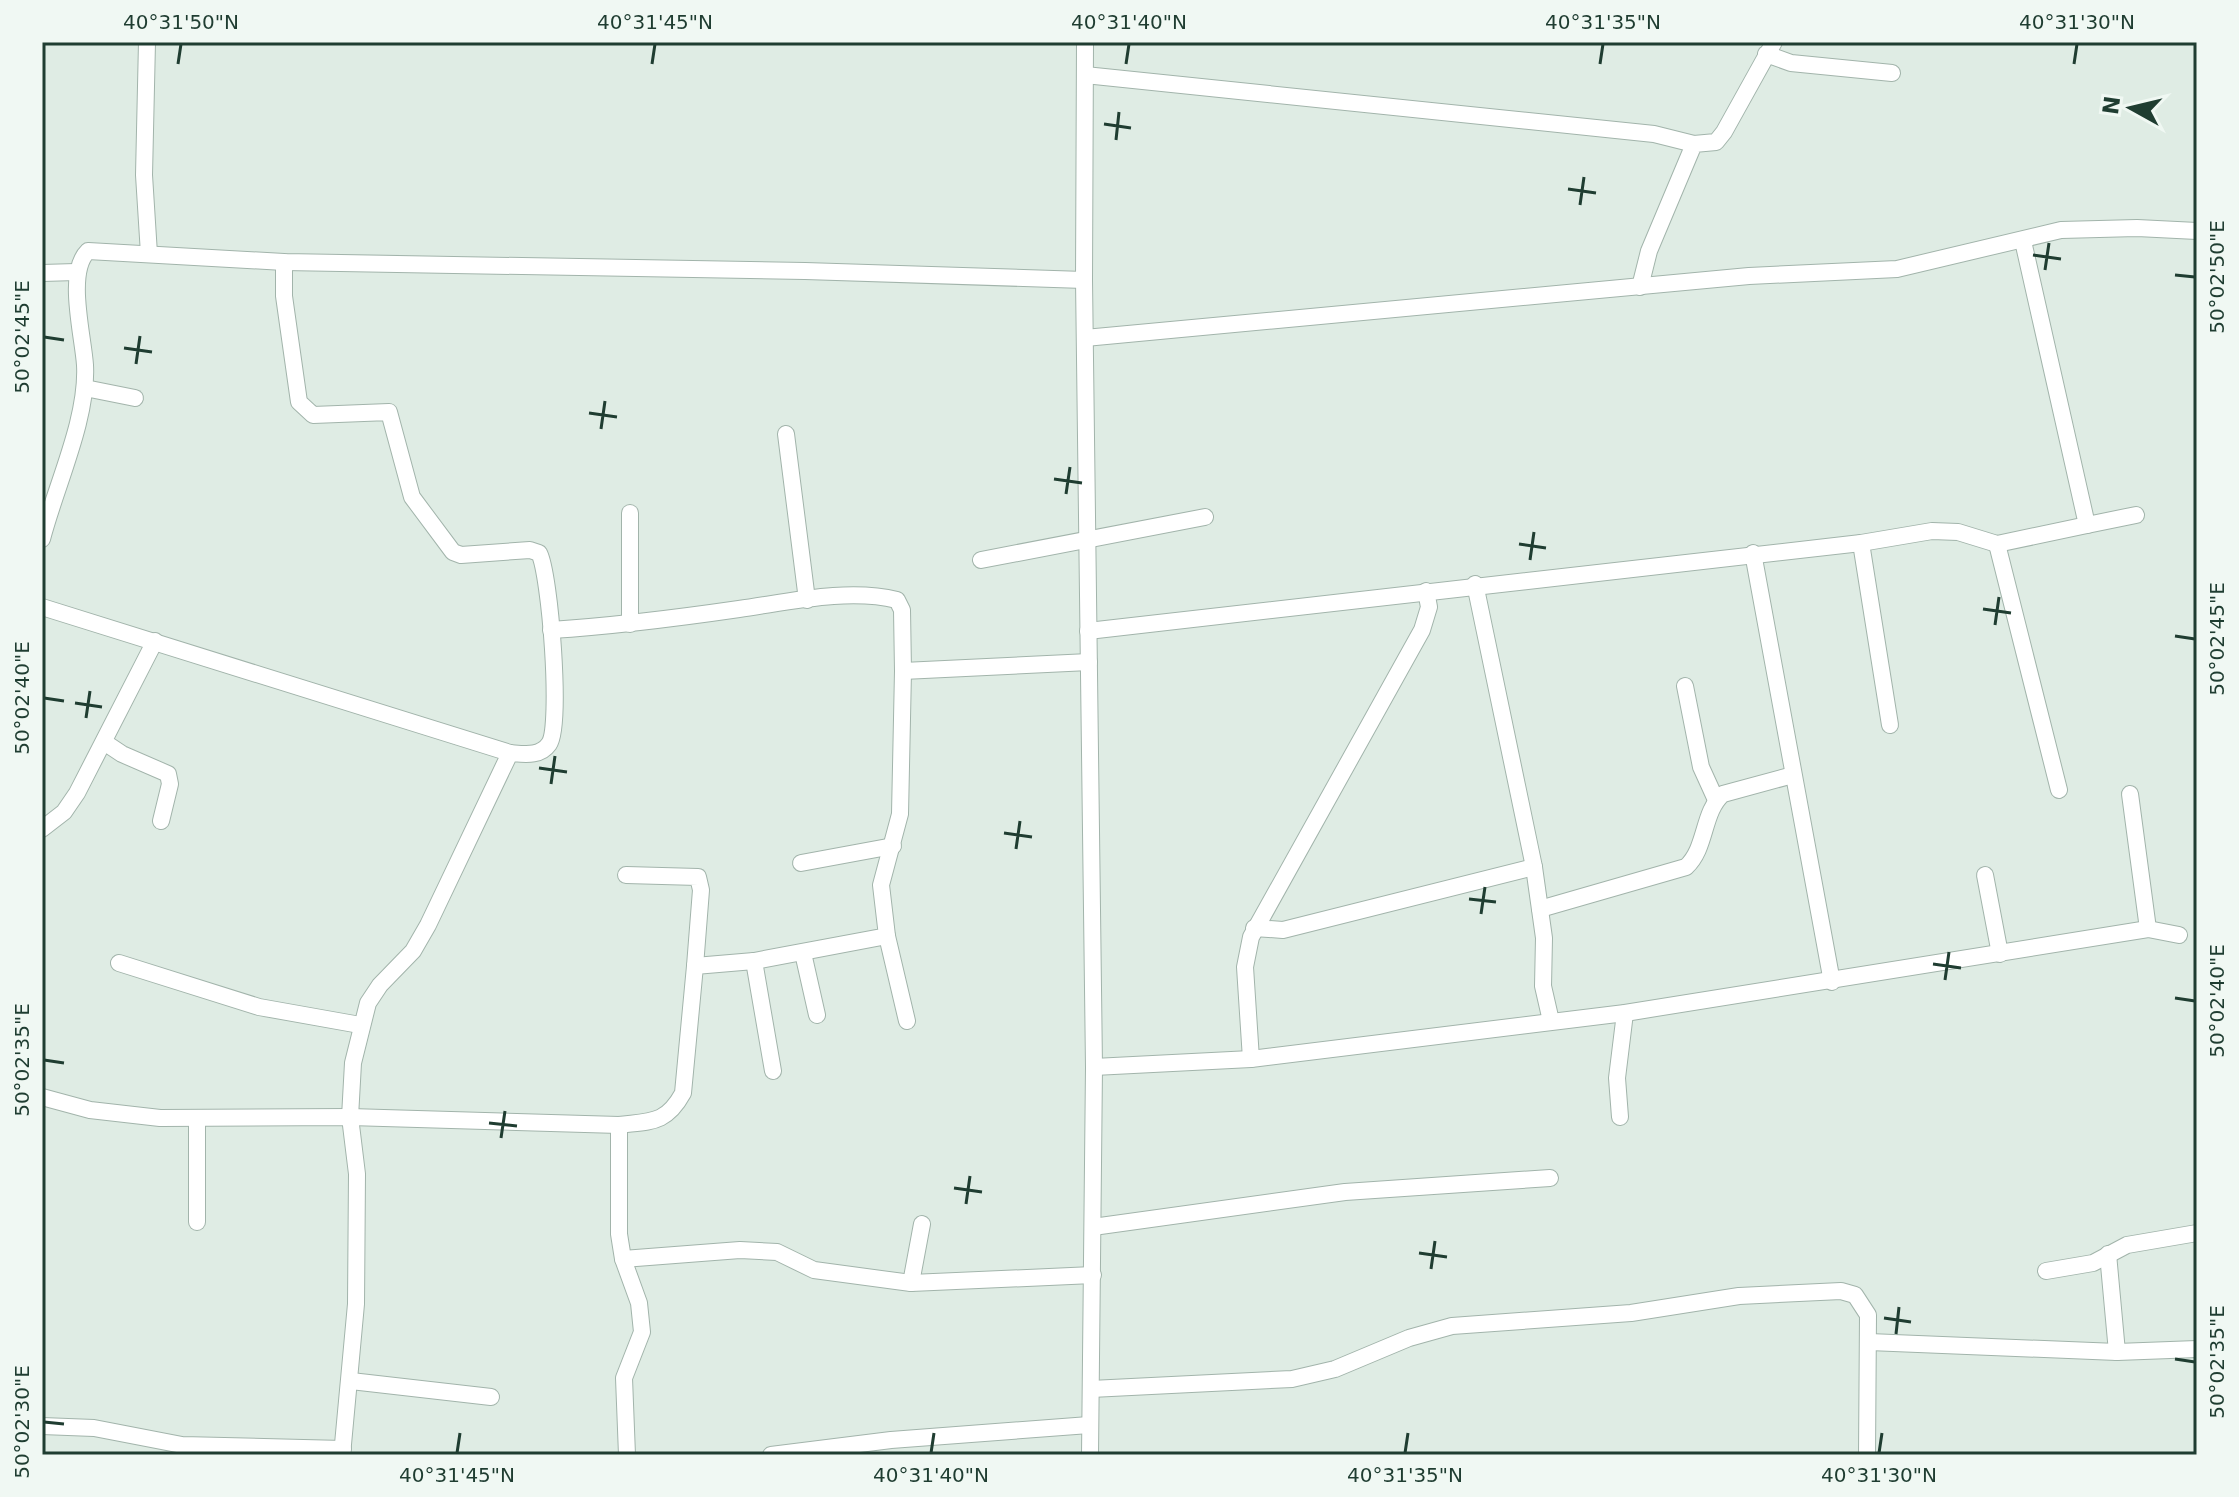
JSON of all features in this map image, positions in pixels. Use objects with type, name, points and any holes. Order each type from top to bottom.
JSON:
[{"type":"street","points":[[147,42],[144,175],[149,254]]},
{"type":"street","points":[[1085,42],[1084,280],[1094,1067],[1090,1455]]},
{"type":"street","points":[[1085,75],[1624,130],[1694,144],[1716,142],[1724,132],[1770,48],[1791,63],[1892,73]]},
{"type":"street","points":[[1640,287],[1649,251],[1694,144]]},
{"type":"street","points":[[1085,338],[1749,276],[1897,269],[2061,230],[2197,231]]},
{"type":"street","points":[[2023,241],[2087,525]]},
{"type":"street","points":[[42,539],[80,417],[85,388],[76,272],[88,251],[284,262],[805,271],[1084,280]]},
{"type":"street","points":[[42,607],[510,753],[535,754],[548,747],[554,735],[551,630],[539,553],[530,550],[461,555],[453,552],[412,497],[389,412],[313,415],[304,411],[299,402],[284,296],[284,262]]},
{"type":"street","points":[[42,273],[76,272]]},
{"type":"street","points":[[85,388],[135,398]]},
{"type":"street","points":[[786,434],[807,600]]},
{"type":"street","points":[[630,513],[630,624]]},
{"type":"street","points":[[1088,631],[1475,584],[1861,543],[1932,531],[1958,532],[1997,544],[2136,515]]},
{"type":"street","points":[[981,560],[1087,537],[1205,517]]},
{"type":"street","points":[[1861,543],[1890,725]]},
{"type":"street","points":[[1997,544],[2059,790]]},
{"type":"street","points":[[1753,553],[1832,982]]},
{"type":"street","points":[[1475,584],[1534,867],[1544,938],[1542,971],[1551,1021]]},
{"type":"street","points":[[1251,1059],[1245,967],[1246,951],[1254,928],[1422,630],[1429,607],[1426,591]]},
{"type":"street","points":[[551,630],[630,624],[807,600],[883,596],[897,600],[902,610],[903,671],[900,814],[881,885],[887,936],[907,1021]]},
{"type":"street","points":[[42,829],[64,812],[77,793],[155,641]]},
{"type":"street","points":[[903,671],[1089,662]]},
{"type":"street","points":[[1685,686],[1701,767],[1716,800]]},
{"type":"street","points":[[104,742],[122,754],[168,774],[170,784],[161,821]]},
{"type":"street","points":[[42,1426],[94,1428],[182,1445],[343,1452],[351,1381],[357,1174],[350,1117],[353,1063],[360,1025],[380,985],[413,951],[428,925],[510,753]]},
{"type":"street","points":[[1540,909],[1686,867],[1701,847],[1716,800],[1723,794],[1793,775]]},
{"type":"street","points":[[2130,794],[2148,929]]},
{"type":"street","points":[[801,863],[893,846]]},
{"type":"street","points":[[1254,928],[1283,930],[1534,867]]},
{"type":"street","points":[[42,1097],[90,1110],[197,1120],[350,1117],[619,1125],[658,1120],[672,1112],[683,1093],[701,890],[698,877],[626,875]]},
{"type":"street","points":[[1985,875],[2000,954]]},
{"type":"street","points":[[1094,1067],[1251,1059],[1625,1013],[2148,929],[2179,935]]},
{"type":"street","points":[[695,966],[754,961],[887,936]]},
{"type":"street","points":[[803,953],[817,1015]]},
{"type":"street","points":[[754,961],[773,1071]]},
{"type":"street","points":[[119,963],[259,1007],[360,1025]]},
{"type":"street","points":[[1620,1117],[1617,1078],[1625,1013]]},
{"type":"street","points":[[197,1120],[197,1222]]},
{"type":"street","points":[[619,1125],[619,1234],[623,1259],[639,1303],[642,1332],[624,1378],[627,1455]]},
{"type":"street","points":[[1093,1227],[1345,1192],[1550,1178]]},
{"type":"street","points":[[911,1283],[922,1224]]},
{"type":"street","points":[[2046,1271],[2093,1263],[2127,1245],[2197,1233]]},
{"type":"street","points":[[623,1259],[740,1250],[765,1251],[777,1252],[814,1270],[911,1283],[1093,1275]]},
{"type":"street","points":[[2108,1254],[2117,1352]]},
{"type":"street","points":[[1091,1389],[1292,1379],[1335,1369],[1409,1338],[1452,1326],[1631,1313],[1739,1296],[1809,1291],[1855,1295],[1868,1315],[1867,1455]]},
{"type":"street","points":[[1869,1342],[2117,1352],[2197,1349]]},
{"type":"street","points":[[351,1381],[491,1397]]},
{"type":"street","points":[[771,1455],[891,1440],[1089,1425]]}]
